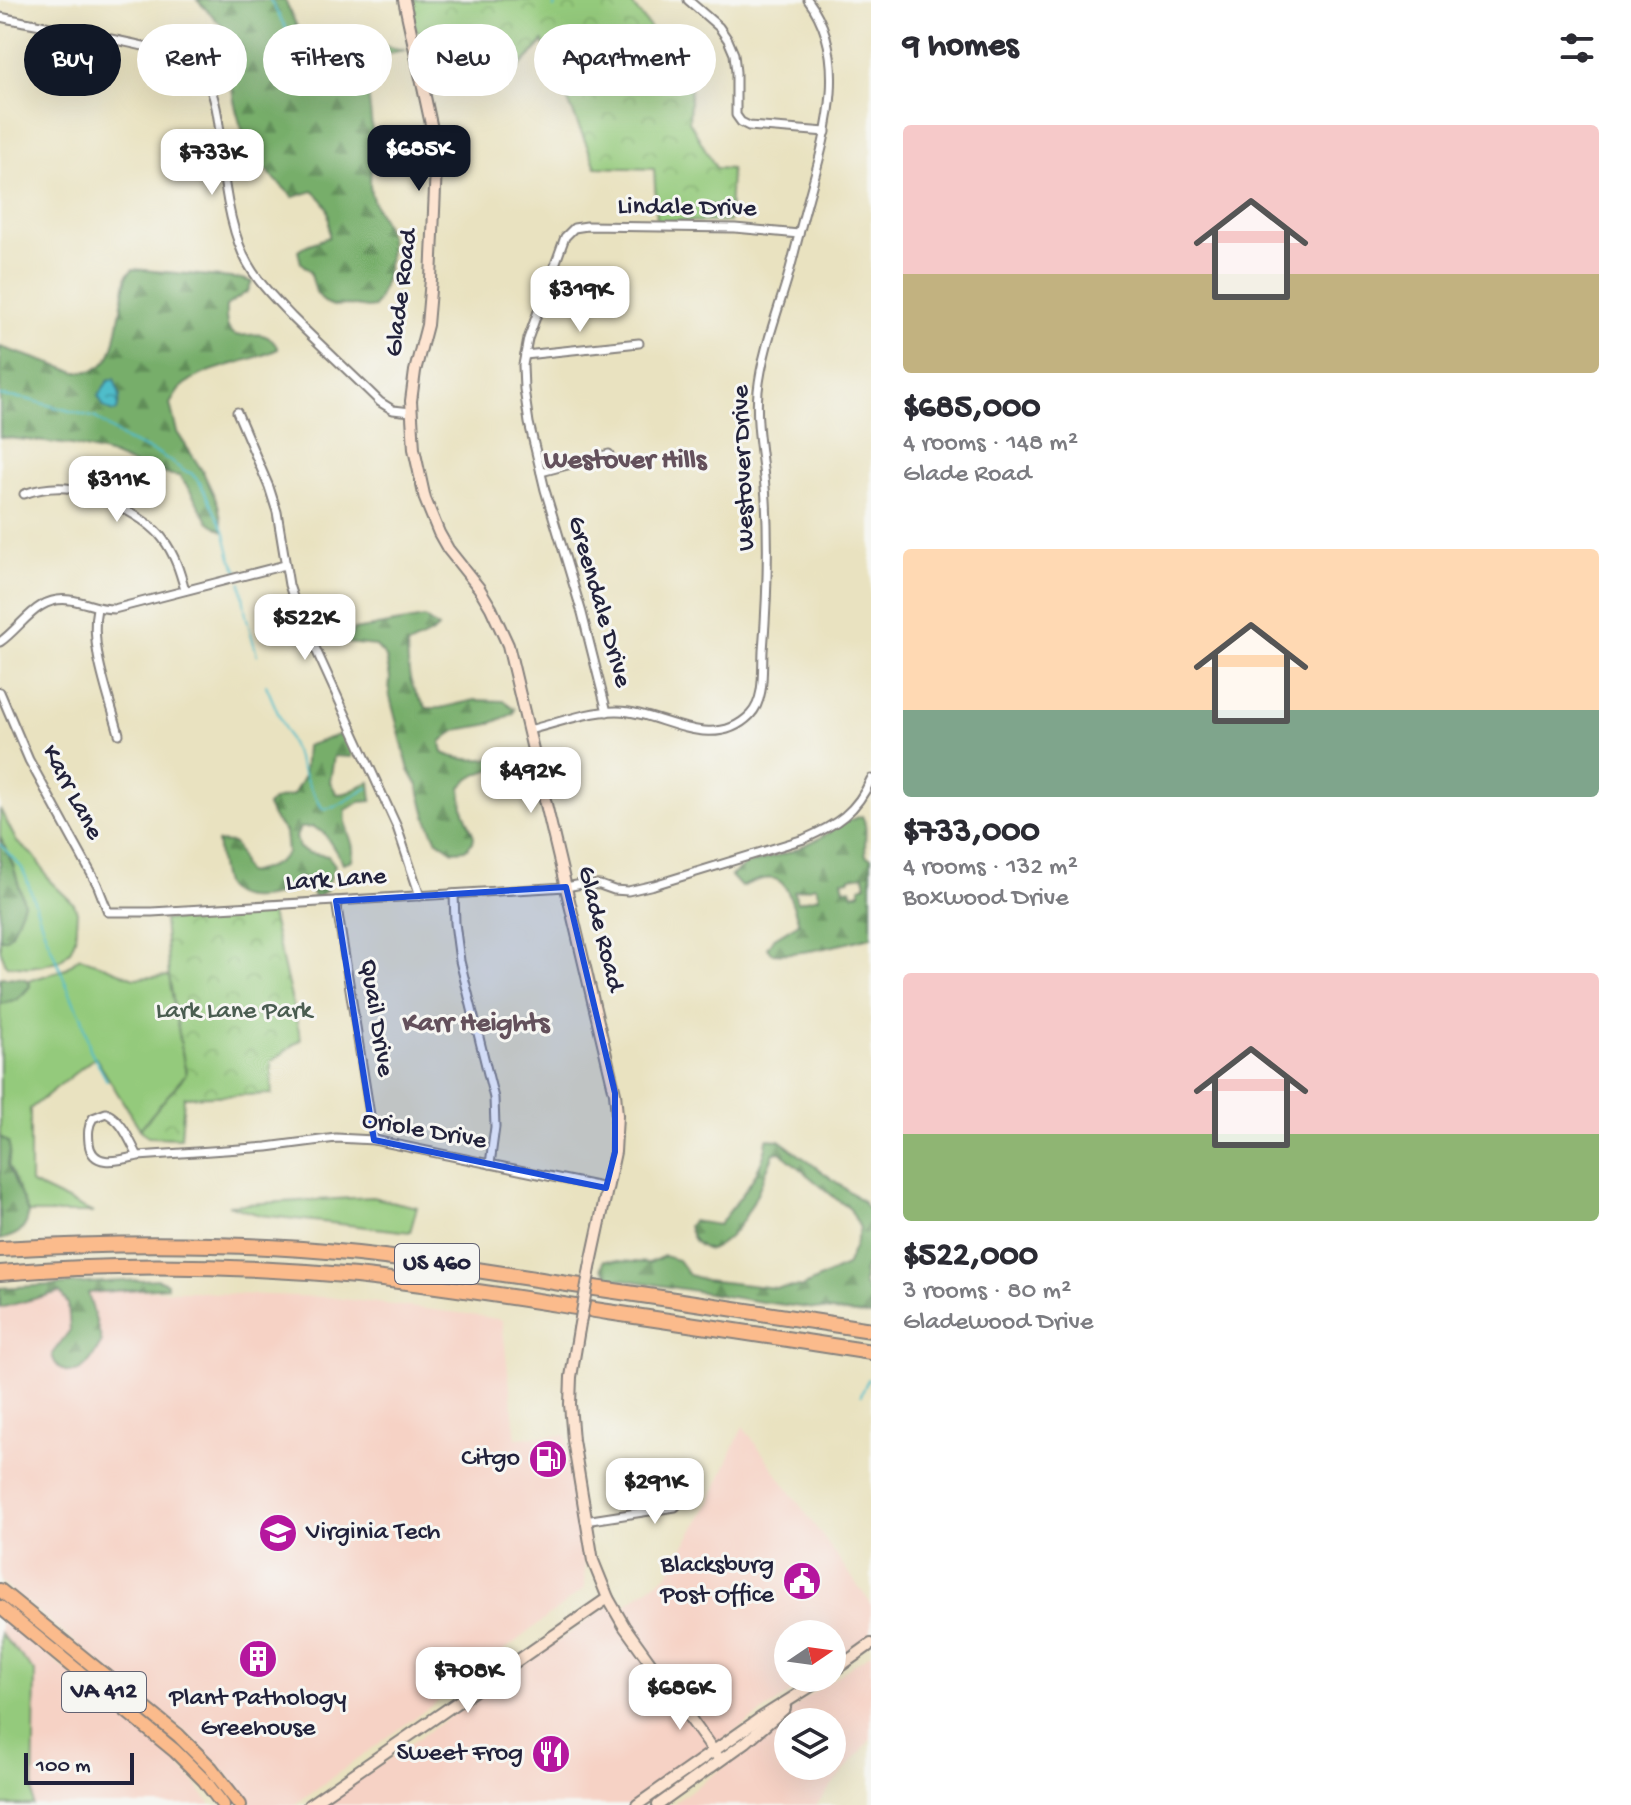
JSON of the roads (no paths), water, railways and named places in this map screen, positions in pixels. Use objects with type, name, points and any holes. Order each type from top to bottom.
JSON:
[{"type":"highway","name":"US 460","points":[[0,1249],[161,1243],[328,1251],[455,1266],[871,1330]]},
{"type":"highway","name":"US 460","points":[[0,1276],[21,1271],[101,1267],[248,1269],[355,1276],[871,1352]]},
{"type":"main road","name":"VA 412","points":[[0,1590],[189,1745],[240,1805]]},
{"type":"main road","name":"VA 412","points":[[0,1607],[175,1751],[204,1780],[223,1805]]},
{"type":"street","name":"Glade Road","points":[[404,0],[432,129],[436,166],[427,325],[415,371],[411,412],[414,449],[431,515],[448,549],[479,588],[508,645],[615,1093],[617,1137],[613,1164],[572,1364],[570,1404],[585,1521],[593,1561],[608,1598],[624,1626],[717,1756]]},
{"type":"street","points":[[688,0],[719,27],[728,40],[736,64],[735,111],[741,122],[749,126],[826,132]]},
{"type":"street","name":"Westover Drive","points":[[529,730],[607,712],[636,713],[684,729],[707,731],[739,723],[757,705],[762,682],[768,566],[758,393],[768,342],[826,132],[831,95],[829,49],[822,22],[808,0]]},
{"type":"street","points":[[0,17],[174,53],[197,66],[213,95],[231,218],[239,246],[252,272],[307,332],[380,402],[393,410],[411,412]]},
{"type":"street","name":"Lindale Drive","points":[[573,228],[735,228],[799,234]]},
{"type":"street","name":"Greendale Drive","points":[[573,228],[565,237],[533,321],[525,355],[524,389],[541,472],[607,712]]},
{"type":"street","points":[[525,355],[639,343]]},
{"type":"street","points":[[237,412],[277,512],[285,565],[296,606],[397,827],[420,896]]},
{"type":"street","points":[[541,472],[609,454]]},
{"type":"street","points":[[24,494],[52,488],[75,490],[142,519],[158,532],[170,549],[185,590]]},
{"type":"street","points":[[0,642],[32,611],[49,602],[71,600],[97,608],[114,609],[285,565]]},
{"type":"street","points":[[97,608],[94,622],[96,646],[119,734]]},
{"type":"street","name":"Karr Lane","points":[[0,692],[29,760],[97,884],[108,912]]},
{"type":"street","name":"Lark Lane","points":[[108,912],[152,912],[582,884],[628,891],[826,830],[850,813],[865,794],[871,779]]},
{"type":"street","points":[[454,894],[458,951],[494,1098],[495,1127],[490,1164]]},
{"type":"street","name":"Quail Drive","points":[[336,901],[374,1140]]},
{"type":"street","name":"Oriole Drive","points":[[138,1156],[116,1119],[106,1113],[93,1118],[89,1125],[90,1147],[97,1158],[105,1161],[336,1138],[374,1140],[606,1188]]},
{"type":"street","points":[[585,1521],[675,1507],[686,1496],[686,1487]]},
{"type":"street","points":[[309,1805],[608,1598]]},
{"type":"street","points":[[846,1662],[871,1644]]},
{"type":"street","points":[[637,1805],[772,1720],[804,1692]]},
{"type":"street","points":[[658,1805],[717,1756]]},
{"type":"water","points":[[114,379],[120,395],[117,411],[113,412],[104,407],[98,396],[108,381]]},
{"type":"waterway","points":[[270,0],[284,24]]},
{"type":"waterway","points":[[554,8],[556,0]]},
{"type":"waterway","points":[[0,396],[26,399],[96,418],[126,440],[161,455],[191,473],[200,483],[224,530],[231,558],[238,571]]},
{"type":"waterway","points":[[241,583],[257,655]]},
{"type":"waterway","points":[[266,685],[309,786],[323,809],[335,807],[368,788]]},
{"type":"waterway","points":[[0,844],[22,868],[43,928],[82,1017],[90,1049],[107,1081]]},
{"type":"waterway","points":[[861,1395],[868,1379]]},
{"type":"place","name":"Citgo","points":[[548,1459]]},
{"type":"place","name":"Virginia Tech","points":[[278,1533]]},
{"type":"place","name":"Blacksburg Post Office","points":[[802,1581]]},
{"type":"place","name":"Plant Pathology Greehouse","points":[[258,1659]]},
{"type":"place","name":"Sweet Frog","points":[[551,1754]]},
{"type":"district","name":"Westover Hills","points":[[625,461]]},
{"type":"district","name":"Karr Heights","points":[[476,1024]]},
{"type":"park label","name":"Lark Lane Park","points":[[234,1012]]}]
